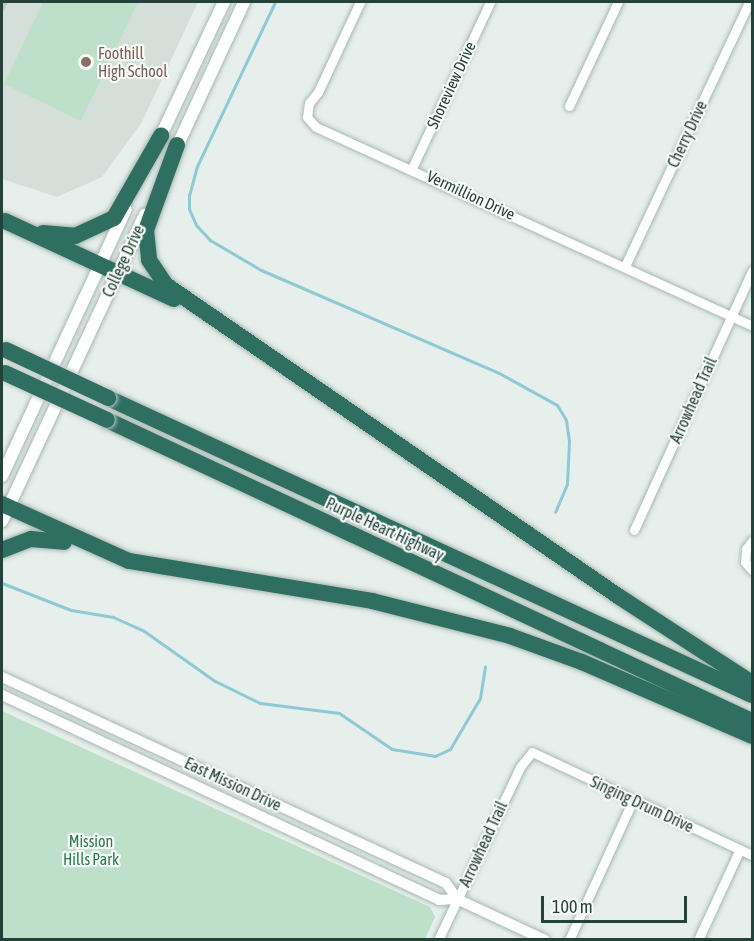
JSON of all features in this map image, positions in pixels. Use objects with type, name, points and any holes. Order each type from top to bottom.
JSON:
[{"type":"highway","points":[[3,221],[62,236],[86,234],[105,225],[125,205],[161,136]]},
{"type":"highway","points":[[177,145],[148,217],[147,250],[153,269],[166,285],[618,596],[753,683]]},
{"type":"highway","points":[[3,221],[210,316]]},
{"type":"highway","name":"Purple Heart Highway","points":[[4,349],[753,695]]},
{"type":"highway","name":"Purple Heart Highway","points":[[3,372],[753,721]]},
{"type":"highway","points":[[4,510],[104,553]]},
{"type":"highway","points":[[2,550],[21,541],[48,538],[157,568],[372,601],[462,621],[573,658],[753,736]]},
{"type":"main road","name":"College Drive","points":[[2,476],[224,2]]},
{"type":"main road","name":"College Drive","points":[[4,510],[244,2]]},
{"type":"street","name":"Vermillion Drive","points":[[360,2],[318,92],[309,103],[307,117],[316,127],[412,168],[753,326]]},
{"type":"street","name":"Shoreview Drive","points":[[412,168],[490,2]]},
{"type":"street","points":[[569,106],[618,2]]},
{"type":"street","name":"Cherry Drive","points":[[625,266],[747,2]]},
{"type":"street","name":"Arrowhead Trail","points":[[634,530],[753,271]]},
{"type":"street","points":[[753,541],[746,549],[744,562],[753,570]]},
{"type":"street","name":"East Mission Drive","points":[[2,677],[446,883],[457,899]]},
{"type":"street","name":"East Mission Drive","points":[[2,695],[439,900],[457,899],[545,939]]},
{"type":"street","name":"Arrowhead Trail","points":[[438,939],[520,767],[532,752]]},
{"type":"street","name":"Singing Drum Drive","points":[[532,752],[753,855]]},
{"type":"street","points":[[568,939],[633,800]]},
{"type":"street","points":[[698,939],[740,849]]},
{"type":"shaded area","name":"Foothill High School","points":[[2,2],[198,2],[142,122],[102,177],[57,197],[2,179]]},
{"type":"green space","points":[[43,2],[138,2],[81,121],[4,84]]},
{"type":"green space","name":"Mission Hills Park","points":[[2,711],[430,907],[435,917],[425,939],[2,939]]},
{"type":"building","points":[[2,2],[8,2],[2,14]]},
{"type":"waterway","points":[[275,2],[197,166],[189,195],[189,209],[196,225],[210,240],[261,270],[499,373],[557,405],[566,420],[569,441],[567,484],[555,512]]},
{"type":"waterway","points":[[2,583],[71,610],[113,617],[144,631],[215,681],[260,703],[339,713],[392,749],[435,756],[450,749],[480,698],[485,666]]},
{"type":"place","name":"Foothill High School","points":[[86,62]]}]
